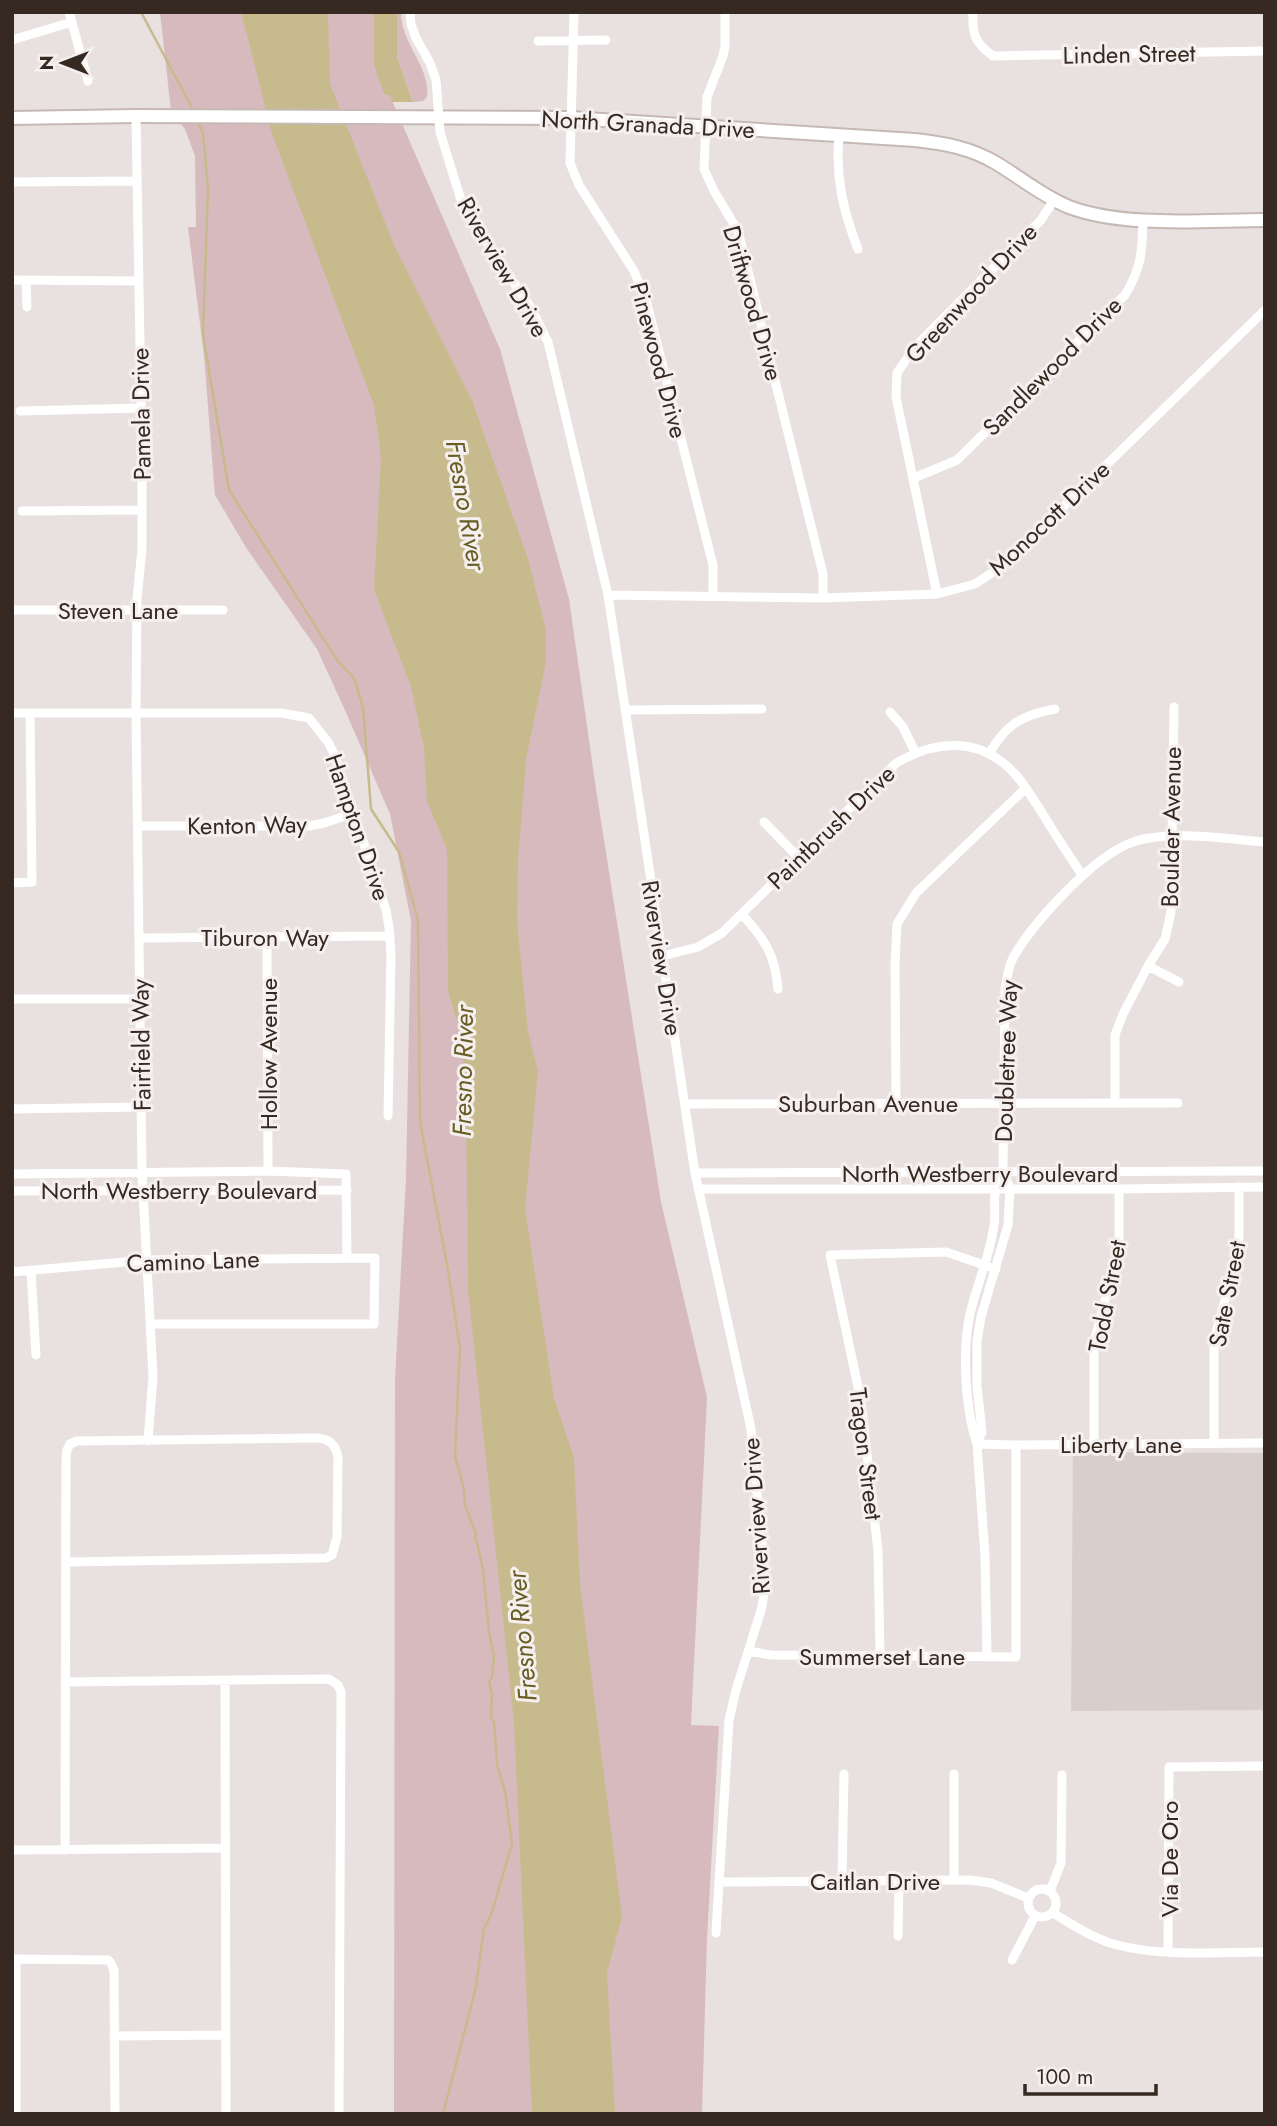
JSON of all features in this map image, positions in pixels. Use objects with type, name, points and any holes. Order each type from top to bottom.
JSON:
[{"type":"street","name":"Riverview Drive","points":[[410,12],[416,38],[436,80],[443,146],[461,200],[531,307],[548,342],[608,595],[695,1174],[751,1429],[765,1578],[762,1607],[729,1720],[716,1933]]},
{"type":"street","name":"Pinewood Drive","points":[[574,12],[570,163],[579,186],[634,271],[646,300],[713,565],[713,596]]},
{"type":"street","name":"Driftwood Drive","points":[[725,12],[725,46],[707,97],[704,169],[738,231],[823,574],[822,598]]},
{"type":"street","name":"Linden Street","points":[[973,12],[972,28],[979,45],[993,56],[1265,51]]},
{"type":"street","points":[[12,40],[71,17],[88,81]]},
{"type":"street","points":[[538,41],[606,40]]},
{"type":"street","name":"Pamela Drive","points":[[136,116],[142,510],[136,713]]},
{"type":"street","name":"North Granada Drive","points":[[12,118],[571,118],[937,142],[971,151],[994,162],[1054,200],[1088,213],[1143,220],[1265,220]]},
{"type":"street","points":[[839,135],[837,158],[840,189],[858,249]]},
{"type":"street","points":[[12,182],[137,181]]},
{"type":"street","name":"Greenwood Drive","points":[[937,594],[896,397],[897,373],[914,348],[1041,220],[1054,200]]},
{"type":"street","name":"Sandlewood Drive","points":[[914,478],[957,460],[1125,295],[1139,269],[1143,220]]},
{"type":"street","points":[[12,280],[139,281]]},
{"type":"street","points":[[26,280],[27,307]]},
{"type":"street","name":"Monocott Drive","points":[[608,595],[822,598],[937,594],[975,584],[1005,564],[1265,310]]},
{"type":"street","points":[[20,411],[141,408]]},
{"type":"street","points":[[22,511],[142,510]]},
{"type":"street","name":"Steven Lane","points":[[12,610],[223,610]]},
{"type":"street","name":"Boulder Avenue","points":[[1115,1103],[1115,1035],[1148,966],[1165,939],[1171,912],[1174,707]]},
{"type":"street","points":[[626,710],[762,709]]},
{"type":"street","points":[[989,754],[1004,731],[1015,722],[1026,716],[1055,709]]},
{"type":"street","points":[[890,712],[903,727],[915,752]]},
{"type":"street","points":[[12,713],[136,713]]},
{"type":"street","points":[[12,883],[32,882],[30,713]]},
{"type":"street","name":"Hampton Drive","points":[[136,713],[281,713],[309,718],[328,742],[386,910],[390,936],[388,1116]]},
{"type":"street","name":"Fairfield Way","points":[[136,713],[142,1173],[153,1376],[148,1441]]},
{"type":"street","name":"Paintbrush Drive","points":[[662,956],[698,947],[722,933],[895,764],[915,752],[931,747],[965,746],[1003,762],[1026,788],[1082,875]]},
{"type":"street","points":[[896,1102],[897,924],[916,893],[1026,788]]},
{"type":"street","name":"Kenton Way","points":[[138,826],[309,826],[324,824],[354,813]]},
{"type":"street","points":[[764,822],[799,858]]},
{"type":"street","name":"Doubletree Way","points":[[987,1656],[985,1556],[977,1444],[973,1433],[968,1387],[966,1340],[970,1314],[995,1224],[996,1188],[1003,1172],[1005,989],[1012,961],[1028,936],[1082,875],[1136,841],[1173,836],[1265,842]]},
{"type":"street","points":[[742,914],[770,949],[778,989]]},
{"type":"street","name":"Tiburon Way","points":[[139,938],[390,936]]},
{"type":"street","name":"Hollow Avenue","points":[[267,937],[268,1171]]},
{"type":"street","points":[[1148,966],[1179,982]]},
{"type":"street","points":[[12,999],[140,999]]},
{"type":"street","name":"Suburban Avenue","points":[[685,1104],[1178,1103]]},
{"type":"street","points":[[12,1109],[141,1107]]},
{"type":"street","name":"North Westberry Boulevard","points":[[12,1174],[268,1171],[346,1174],[347,1189],[12,1191]]},
{"type":"street","name":"North Westberry Boulevard","points":[[695,1174],[1265,1171]]},
{"type":"street","name":"Doubletree Way","points":[[977,1444],[982,1432],[977,1386],[977,1341],[981,1317],[1008,1225],[1010,1188],[1003,1172]]},
{"type":"street","name":"Sate Street","points":[[1214,1443],[1214,1340],[1237,1256],[1239,1187]]},
{"type":"street","name":"North Westberry Boulevard","points":[[698,1189],[1265,1188]]},
{"type":"street","points":[[347,1189],[347,1258]]},
{"type":"street","name":"Todd Street","points":[[1094,1444],[1094,1343],[1119,1244],[1119,1189]]},
{"type":"street","name":"Tragon Street","points":[[880,1656],[878,1551],[861,1401],[830,1255],[947,1252],[985,1265]]},
{"type":"street","name":"Camino Lane","points":[[12,1272],[146,1260],[375,1258],[374,1324],[150,1324]]},
{"type":"street","points":[[985,1265],[996,1269]]},
{"type":"street","points":[[31,1271],[36,1355]]},
{"type":"street","points":[[65,1850],[66,1459],[70,1444],[77,1441],[326,1438],[336,1448],[337,1537],[332,1555],[318,1559],[66,1562]]},
{"type":"street","name":"Liberty Lane","points":[[977,1444],[1265,1443]]},
{"type":"street","name":"Summerset Lane","points":[[749,1651],[770,1656],[1016,1657],[1016,1445]]},
{"type":"street","points":[[65,1682],[329,1679],[338,1685],[341,1692],[340,2114]]},
{"type":"street","points":[[225,1681],[226,2114]]},
{"type":"street","name":"Via De Oro","points":[[1168,1952],[1169,1767],[1265,1766]]},
{"type":"street","points":[[842,1881],[844,1774]]},
{"type":"street","points":[[954,1774],[954,1880]]},
{"type":"street","points":[[1050,1891],[1061,1863],[1062,1775]]},
{"type":"street","points":[[12,1850],[225,1848]]},
{"type":"street","name":"Caitlan Drive","points":[[719,1882],[954,1880],[991,1882],[1028,1898]]},
{"type":"street","points":[[898,1936],[899,1881]]},
{"type":"street","points":[[1036,1890],[1050,1891],[1057,1901],[1053,1913],[1044,1918],[1035,1916],[1028,1907],[1028,1898],[1036,1890]]},
{"type":"street","points":[[1053,1913],[1091,1935],[1115,1944],[1153,1952],[1265,1952]]},
{"type":"street","points":[[1012,1960],[1035,1916]]},
{"type":"street","points":[[16,2114],[14,1959],[108,1960],[111,1963],[114,1970],[115,2114]]},
{"type":"street","points":[[114,2036],[226,2035]]},
{"type":"shaded area","points":[[160,12],[374,12],[374,65],[500,349],[569,599],[661,1202],[707,1397],[691,1725],[719,1726],[707,1938],[702,2114],[394,2114],[395,1379],[406,1179],[411,921],[390,814],[317,649],[247,549],[215,495],[204,356],[188,227],[196,227],[195,156],[185,129],[171,111]]},
{"type":"shaded area","points":[[397,12],[401,12],[406,35],[425,76],[427,97],[423,101],[413,102],[397,57]]},
{"type":"shaded area","points":[[1073,1452],[1265,1453],[1265,1710],[1071,1711]]},
{"type":"water","name":"Fresno River","points":[[241,12],[328,12],[330,84],[394,245],[472,400],[528,559],[546,630],[546,662],[526,759],[518,860],[517,922],[528,1032],[538,1072],[525,1209],[554,1398],[574,1458],[580,1584],[622,1917],[607,1973],[615,2114],[532,2114],[514,1723],[468,1290],[466,1089],[460,1032],[448,991],[447,849],[427,801],[424,748],[411,687],[374,589],[381,457],[374,405],[272,134]]},
{"type":"water","points":[[374,12],[397,12],[397,57],[413,102],[392,102],[390,96],[384,94],[374,65]]},
{"type":"waterway","points":[[141,12],[192,108]]},
{"type":"waterway","points":[[198,123],[203,133],[208,189],[203,335],[229,490],[337,660],[354,678],[363,707],[371,809],[399,852],[418,920],[420,1122],[460,1348],[455,1456],[483,1570],[494,1657],[492,1678],[489,1681],[492,1694],[491,1718],[494,1721],[497,1765],[505,1791],[512,1844],[492,1912],[484,1929],[476,1987],[443,2114]]}]
